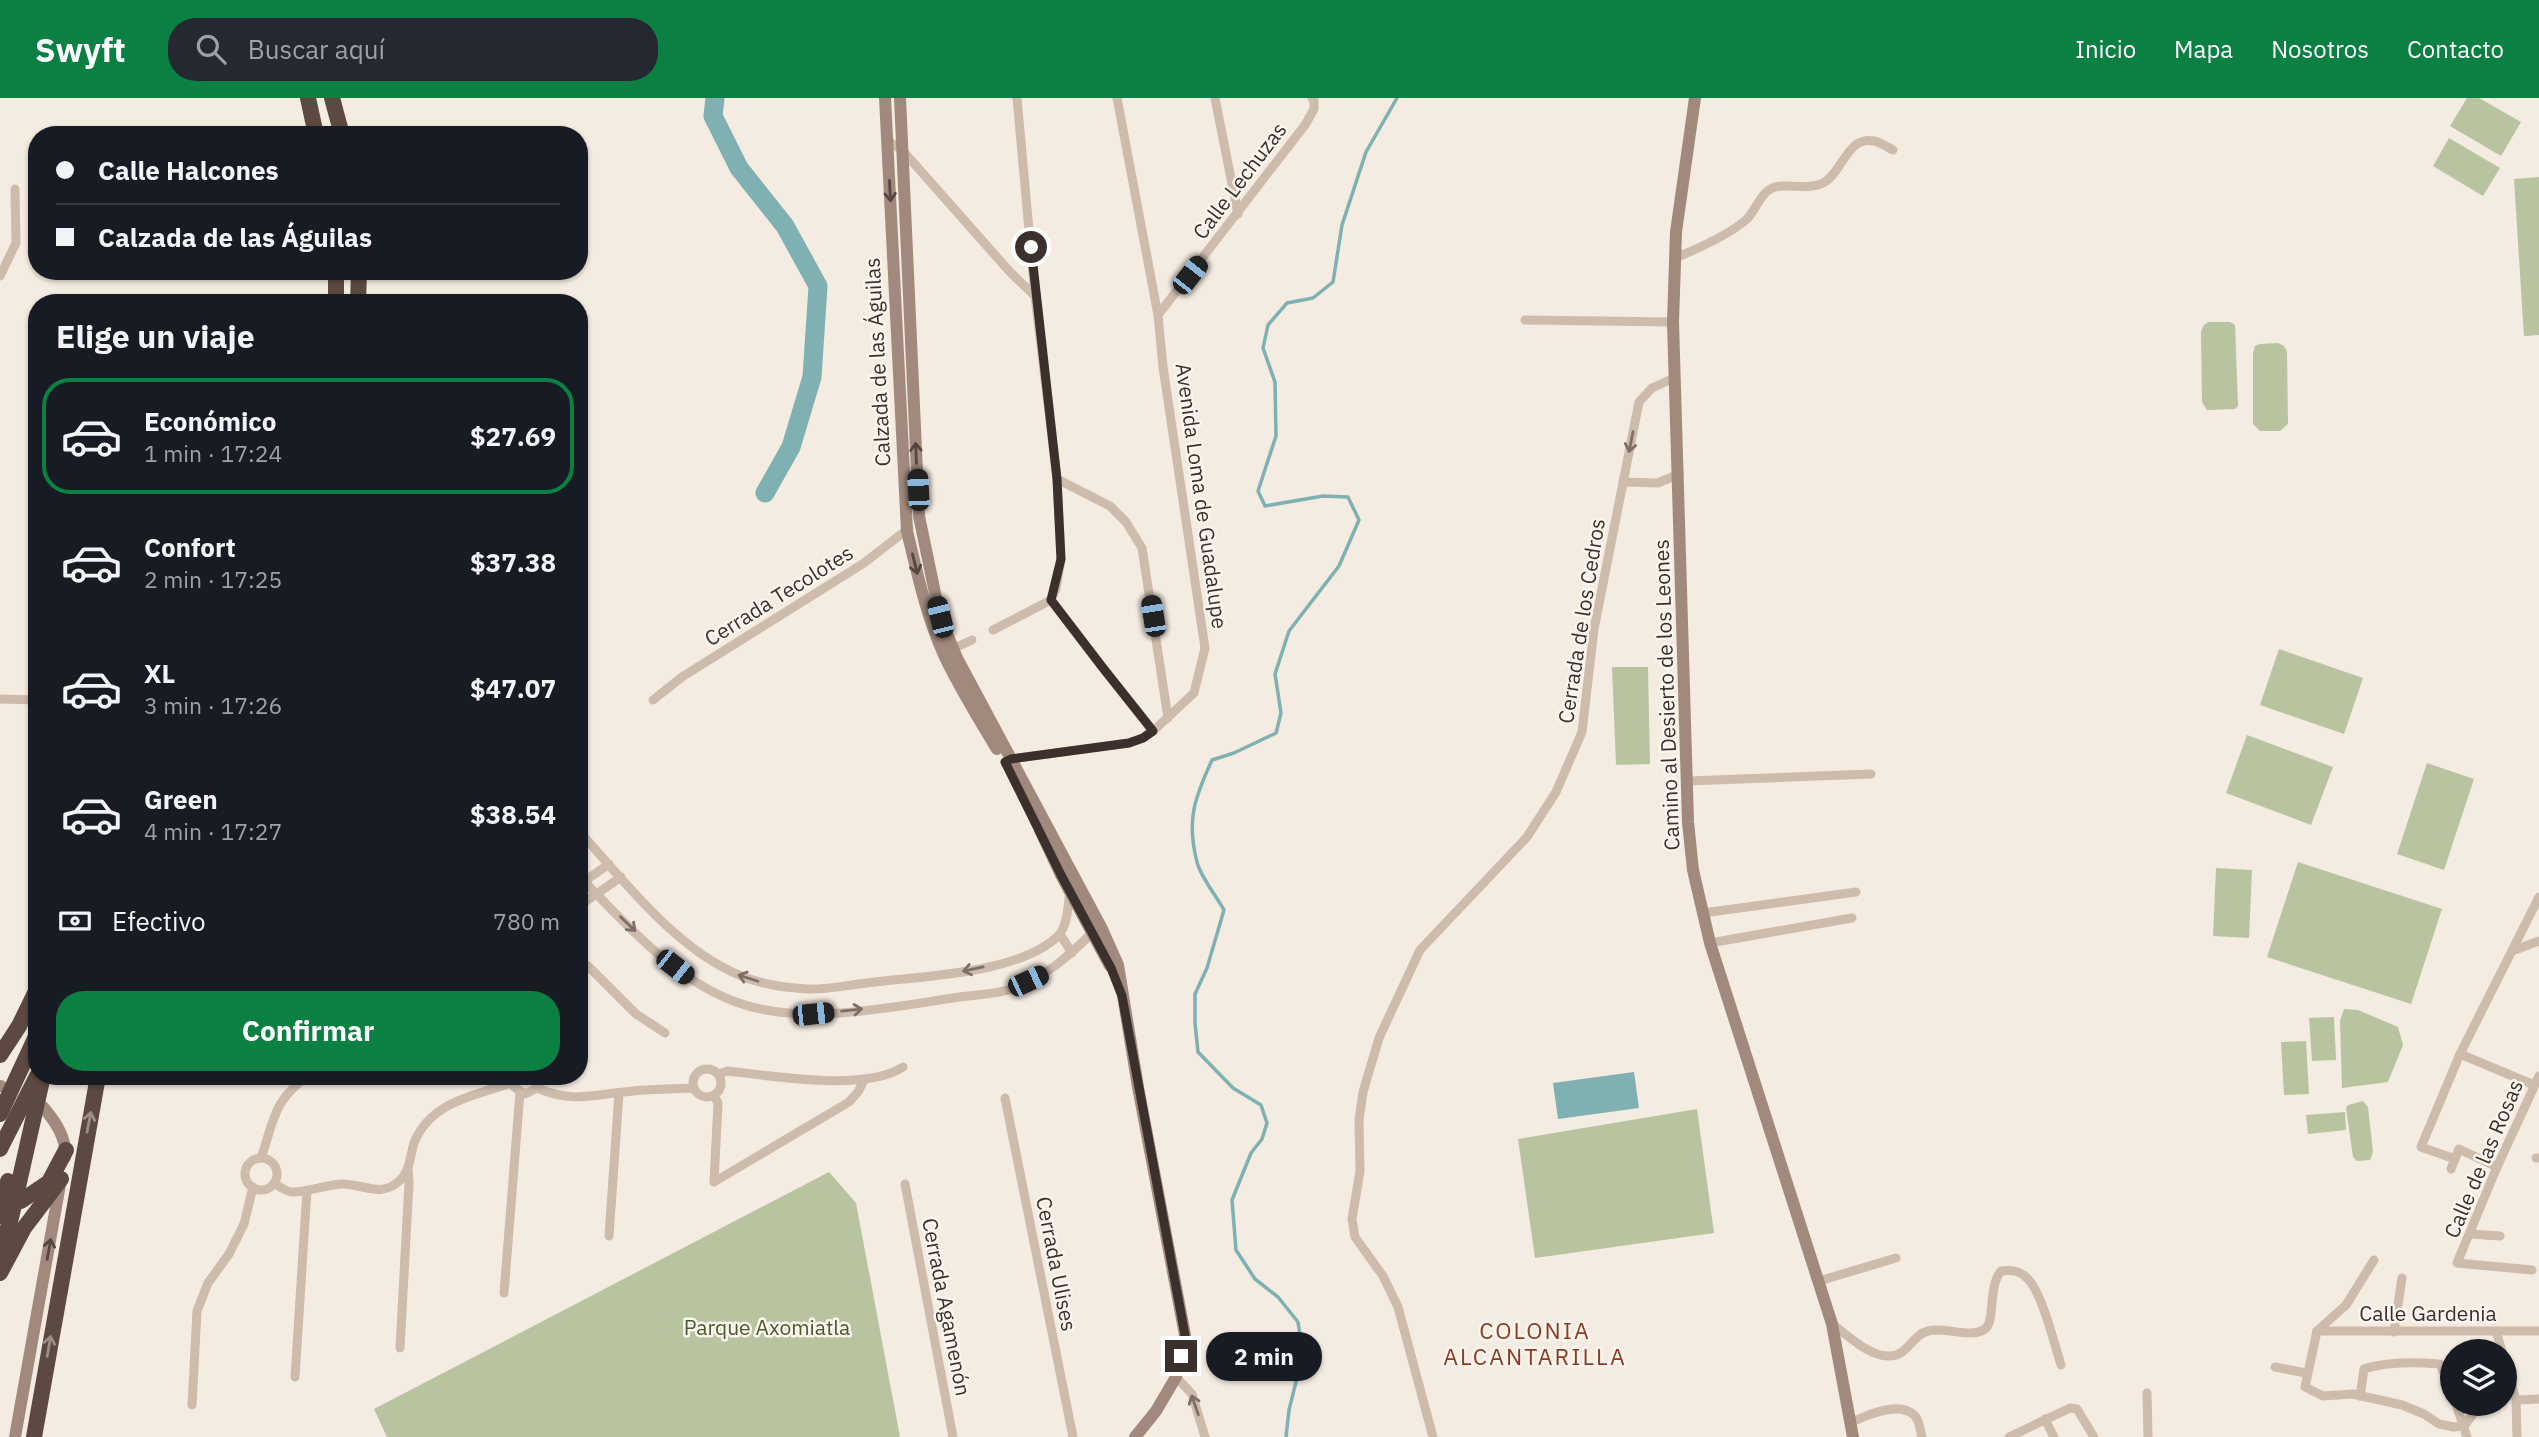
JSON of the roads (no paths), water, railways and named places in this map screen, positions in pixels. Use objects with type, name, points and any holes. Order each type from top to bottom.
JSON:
[{"type":"highway","points":[[308,98],[314,126]]},
{"type":"highway","points":[[332,98],[340,126]]},
{"type":"highway","points":[[0,1055],[28,1008]]},
{"type":"highway","points":[[0,1114],[28,1053]]},
{"type":"highway","points":[[0,1149],[32,1085]]},
{"type":"highway","points":[[0,1216],[22,1124],[39,1085]]},
{"type":"highway","points":[[0,1253],[11,1218],[41,1085]]},
{"type":"highway","points":[[24,1434],[41,1392],[96,1085]]},
{"type":"highway","points":[[21,1200],[49,1182],[66,1150]]},
{"type":"highway","points":[[0,1273],[24,1228],[61,1179]]},
{"type":"main road","name":"Calzada de las Águilas","points":[[885,98],[906,531],[922,592],[974,710],[1008,760],[1101,927],[1118,965],[1185,1335],[1176,1377],[1156,1411],[1135,1437]]},
{"type":"main road","name":"Calzada de las Águilas","points":[[900,98],[919,516],[948,651]]},
{"type":"main road","name":"Camino al Desierto de los Leones","points":[[1695,98],[1676,232],[1673,322],[1688,822],[1693,870],[1710,943],[1832,1324],[1853,1437]]},
{"type":"main road","name":"Calzada de las Águilas","points":[[1008,760],[1122,996]]},
{"type":"main road","points":[[24,1434],[66,1150],[61,1133],[43,1107]]},
{"type":"street","points":[[993,630],[1051,600],[1061,559],[1057,479],[1035,296],[1017,98]]},
{"type":"street","name":"Avenida Loma de Guadalupe","points":[[1008,760],[1129,743],[1143,738],[1194,693],[1205,648],[1163,367],[1158,315],[1117,98]]},
{"type":"street","points":[[1215,98],[1238,214]]},
{"type":"street","name":"Calle Lechuzas","points":[[1158,315],[1305,125],[1314,108],[1312,98]]},
{"type":"street","points":[[887,140],[903,151],[1010,272],[1035,296]]},
{"type":"street","points":[[1675,258],[1745,221],[1763,196],[1775,187],[1810,187],[1830,179],[1848,152],[1861,141],[1873,140],[1893,150]]},
{"type":"street","points":[[0,276],[16,243],[15,189]]},
{"type":"street","points":[[1525,320],[1673,322]]},
{"type":"street","name":"Cerrada de los Cedros","points":[[1433,1437],[1398,1307],[1383,1276],[1355,1237],[1352,1219],[1360,1171],[1359,1120],[1363,1092],[1379,1038],[1420,950],[1527,836],[1556,792],[1583,733],[1594,629],[1639,402],[1652,388],[1674,378]]},
{"type":"street","points":[[1623,482],[1658,483],[1679,474]]},
{"type":"street","points":[[1057,479],[1110,506],[1126,522],[1142,548],[1168,718]]},
{"type":"street","name":"Cerrada Tecolotes","points":[[653,700],[682,677],[864,563],[906,531],[919,516]]},
{"type":"street","points":[[1051,600],[1153,731]]},
{"type":"street","points":[[948,651],[972,640]]},
{"type":"street","points":[[0,699],[28,700]]},
{"type":"street","points":[[1688,781],[1871,774]]},
{"type":"street","points":[[588,841],[683,942],[709,960],[741,976],[774,985],[808,989],[959,972],[1013,961],[1042,950],[1060,934],[1070,889]]},
{"type":"street","points":[[588,877],[609,864]]},
{"type":"street","points":[[588,900],[621,877]]},
{"type":"street","points":[[588,887],[660,955],[691,979],[735,1002],[773,1012],[813,1014],[916,1004],[1010,990],[1046,973],[1093,932]]},
{"type":"street","points":[[1703,913],[1856,892]]},
{"type":"street","points":[[2455,1159],[2421,1147],[2460,1054],[2539,897]]},
{"type":"street","points":[[1710,943],[1852,918]]},
{"type":"street","points":[[1060,934],[1072,953]]},
{"type":"street","points":[[2512,951],[2539,941]]},
{"type":"street","points":[[588,966],[636,1014],[665,1033]]},
{"type":"street","points":[[2460,1054],[2534,1086]]},
{"type":"street","points":[[718,1074],[728,1072],[802,1079],[864,1080],[896,1072],[903,1067]]},
{"type":"street","points":[[713,1070],[718,1074],[721,1086],[714,1095],[700,1096],[694,1088],[695,1075],[700,1071],[713,1070]]},
{"type":"street","name":"Calle de las Rosas","points":[[2532,1270],[2457,1264],[2497,1167],[2539,1076]]},
{"type":"street","points":[[714,1095],[718,1103],[714,1182],[849,1102],[864,1080]]},
{"type":"street","points":[[261,1158],[276,1108],[295,1085]]},
{"type":"street","points":[[274,1183],[290,1192],[346,1184],[385,1190],[400,1182],[408,1168],[415,1142],[430,1117],[454,1102],[499,1085]]},
{"type":"street","points":[[504,1293],[520,1092],[515,1085]]},
{"type":"street","points":[[520,1092],[530,1093],[538,1085]]},
{"type":"street","points":[[537,1088],[551,1094],[578,1098],[630,1091],[694,1088]]},
{"type":"street","points":[[609,1236],[619,1093]]},
{"type":"street","name":"Cerrada Ulises","points":[[1005,1098],[1073,1437]]},
{"type":"street","points":[[2451,1169],[2459,1149],[2497,1167]]},
{"type":"street","points":[[267,1159],[275,1167],[274,1183],[264,1189],[248,1184],[245,1173],[250,1162],[267,1159]]},
{"type":"street","points":[[400,1348],[410,1183],[408,1168]]},
{"type":"street","name":"Cerrada Agamenón","points":[[905,1185],[953,1437]]},
{"type":"street","points":[[192,1405],[197,1311],[208,1283],[229,1254],[244,1224],[253,1187]]},
{"type":"street","points":[[295,1377],[306,1191]]},
{"type":"street","points":[[2470,1234],[2500,1236]]},
{"type":"street","points":[[1819,1281],[1896,1258]]},
{"type":"street","points":[[2374,1260],[2346,1305],[2317,1331],[2305,1387],[2323,1396],[2360,1396],[2402,1405],[2439,1424],[2454,1427],[2464,1426],[2472,1416]]},
{"type":"street","points":[[1832,1324],[1875,1354],[1889,1357],[1901,1354],[1924,1331],[1937,1329],[1962,1333],[1978,1332],[1986,1329],[1990,1322],[1995,1279],[2001,1271],[2012,1270],[2025,1276],[2036,1289],[2061,1365]]},
{"type":"street","points":[[2394,1332],[2402,1278]]},
{"type":"street","name":"Calle Gardenia","points":[[2317,1331],[2539,1331]]},
{"type":"street","points":[[2496,1331],[2498,1339]]},
{"type":"street","points":[[2360,1396],[2364,1369],[2376,1365],[2420,1362],[2440,1364]]},
{"type":"street","points":[[2275,1367],[2306,1373]]},
{"type":"street","points":[[1176,1377],[1192,1394],[1205,1437]]},
{"type":"street","points":[[2147,1393],[2148,1437]]},
{"type":"street","points":[[2517,1400],[2539,1399]]},
{"type":"street","points":[[1852,1422],[1883,1411],[1903,1409],[1913,1413],[1922,1437]]},
{"type":"street","points":[[2009,1437],[2064,1409],[2077,1409],[2094,1437]]},
{"type":"street","points":[[2460,1416],[2467,1437]]},
{"type":"street","points":[[2516,1416],[2517,1437]]},
{"type":"street","points":[[2045,1419],[2054,1437]]},
{"type":"water","points":[[1634,1072],[1639,1108],[1558,1119],[1553,1083]]},
{"type":"waterway","points":[[715,98],[713,116],[739,168],[785,226],[818,286],[812,377],[791,447],[765,493]]},
{"type":"waterway","points":[[1286,1437],[1289,1410],[1303,1354],[1298,1322],[1278,1297],[1255,1279],[1236,1250],[1232,1200],[1251,1153],[1262,1139],[1267,1123],[1261,1105],[1233,1088],[1198,1052],[1195,994],[1207,968],[1224,910],[1199,868],[1192,821],[1197,797],[1212,760],[1234,753],[1276,733],[1281,713],[1275,674],[1289,631],[1339,566],[1359,520],[1348,497],[1323,496],[1265,506],[1258,491],[1276,436],[1275,382],[1263,348],[1268,325],[1287,303],[1313,298],[1333,282],[1342,225],[1366,152],[1397,98]]},
{"type":"district","name":"COLONIA ALCANTARILLA","points":[[1535,1344]]},
{"type":"park label","name":"Parque Axomiatla","points":[[767,1328]]}]
